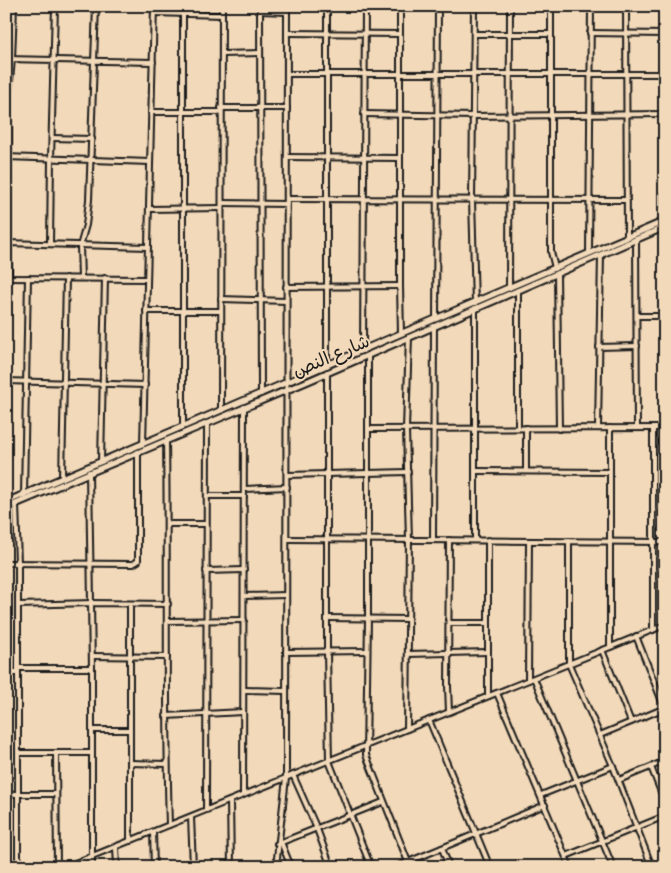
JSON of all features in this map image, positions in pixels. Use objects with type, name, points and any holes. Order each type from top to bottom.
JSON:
[{"type":"main road","name":"شارع النص","points":[[6,502],[62,478],[89,470],[166,441],[401,334],[436,319],[518,290],[589,254],[665,221]]},
{"type":"main road","name":"شارع النص","points":[[6,508],[89,470],[101,462],[221,410],[368,356],[434,326],[509,288],[601,254],[665,227]]},
{"type":"street","points":[[14,6],[12,59],[8,92],[8,278],[147,279]]},
{"type":"street","points":[[50,244],[55,6]]},
{"type":"street","points":[[82,278],[80,246],[88,208],[96,6]]},
{"type":"street","points":[[143,445],[154,6]]},
{"type":"street","points":[[183,6],[183,427]]},
{"type":"street","points":[[221,410],[222,6]]},
{"type":"street","points":[[276,867],[286,778],[287,6]]},
{"type":"street","points":[[327,6],[328,366]]},
{"type":"street","points":[[363,351],[365,6]]},
{"type":"street","points":[[400,6],[401,334]]},
{"type":"street","points":[[436,319],[438,6]]},
{"type":"street","points":[[474,6],[472,200],[476,429],[474,540]]},
{"type":"street","points":[[509,288],[510,6]]},
{"type":"street","points":[[552,6],[551,252],[556,270],[559,428]]},
{"type":"street","points":[[589,254],[590,6]]},
{"type":"street","points":[[626,6],[626,200],[628,237]]},
{"type":"street","points":[[664,6],[665,215]]},
{"type":"street","points":[[261,394],[259,300],[260,9],[287,12]]},
{"type":"street","points":[[154,13],[222,15]]},
{"type":"street","points":[[6,17],[13,17]]},
{"type":"street","points":[[287,33],[400,34]]},
{"type":"street","points":[[590,33],[664,34]]},
{"type":"street","points":[[474,34],[552,34]]},
{"type":"street","points":[[223,54],[260,53]]},
{"type":"street","points":[[6,59],[153,62]]},
{"type":"street","points":[[288,74],[665,74]]},
{"type":"street","points":[[151,112],[184,112],[260,107],[287,108]]},
{"type":"street","points":[[364,114],[474,116],[664,114]]},
{"type":"street","points":[[52,138],[92,139]]},
{"type":"street","points":[[287,156],[399,158]]},
{"type":"street","points":[[8,157],[150,162]]},
{"type":"street","points":[[149,209],[328,199],[626,200]]},
{"type":"street","points":[[636,238],[637,428]]},
{"type":"street","points":[[8,243],[148,247]]},
{"type":"street","points":[[598,428],[601,254]]},
{"type":"street","points":[[24,495],[28,278]]},
{"type":"street","points":[[62,478],[66,278]]},
{"type":"street","points":[[101,462],[105,278]]},
{"type":"street","points":[[286,287],[400,286]]},
{"type":"street","points":[[518,290],[518,428]]},
{"type":"street","points":[[221,299],[286,301]]},
{"type":"street","points":[[146,311],[221,311]]},
{"type":"street","points":[[637,316],[665,316]]},
{"type":"street","points":[[433,540],[434,326]]},
{"type":"street","points":[[407,729],[409,540],[406,429],[409,337]]},
{"type":"street","points":[[599,347],[637,346]]},
{"type":"street","points":[[368,356],[366,746],[368,761],[410,867]]},
{"type":"street","points":[[327,372],[329,761],[371,867]]},
{"type":"street","points":[[6,381],[145,385]]},
{"type":"street","points":[[244,407],[244,795]]},
{"type":"street","points":[[206,810],[207,423]]},
{"type":"street","points":[[526,428],[526,471]]},
{"type":"street","points":[[610,428],[610,647]]},
{"type":"street","points":[[653,428],[653,630]]},
{"type":"street","points":[[369,429],[665,428]]},
{"type":"street","points":[[166,441],[168,524],[166,716],[168,826]]},
{"type":"street","points":[[6,563],[133,564],[138,561],[138,452]]},
{"type":"street","points":[[89,470],[92,603],[92,867]]},
{"type":"street","points":[[476,471],[610,472]]},
{"type":"street","points":[[287,474],[408,472]]},
{"type":"street","points":[[244,489],[287,487]]},
{"type":"street","points":[[207,496],[244,496]]},
{"type":"street","points":[[16,504],[18,563],[18,867]]},
{"type":"street","points":[[168,524],[206,524]]},
{"type":"street","points":[[287,539],[665,542]]},
{"type":"street","points":[[448,540],[449,712]]},
{"type":"street","points":[[488,540],[488,696]]},
{"type":"street","points":[[528,680],[529,541]]},
{"type":"street","points":[[569,541],[569,664],[613,766],[652,867]]},
{"type":"street","points":[[206,571],[244,570]]},
{"type":"street","points":[[244,596],[286,596]]},
{"type":"street","points":[[18,605],[92,603],[168,604]]},
{"type":"street","points":[[130,604],[130,841]]},
{"type":"street","points":[[327,618],[408,619]]},
{"type":"street","points":[[167,621],[244,620]]},
{"type":"street","points":[[448,622],[488,622]]},
{"type":"street","points":[[66,867],[665,625]]},
{"type":"street","points":[[600,736],[665,709],[636,636]]},
{"type":"street","points":[[602,650],[631,722]]},
{"type":"street","points":[[286,652],[367,652]]},
{"type":"street","points":[[408,654],[488,652]]},
{"type":"street","points":[[92,656],[167,657]]},
{"type":"street","points":[[6,673],[92,668]]},
{"type":"street","points":[[534,678],[612,867]]},
{"type":"street","points":[[244,690],[286,691]]},
{"type":"street","points":[[498,693],[569,866]]},
{"type":"street","points":[[166,716],[243,712]]},
{"type":"street","points":[[429,720],[490,867]]},
{"type":"street","points":[[92,730],[130,730]]},
{"type":"street","points":[[18,753],[92,753]]},
{"type":"street","points":[[56,753],[57,867]]},
{"type":"street","points":[[618,780],[665,761]]},
{"type":"street","points":[[130,763],[167,764]]},
{"type":"street","points":[[541,795],[613,766]]},
{"type":"street","points":[[651,767],[665,802]]},
{"type":"street","points":[[292,776],[317,829],[331,867]]},
{"type":"street","points":[[6,794],[55,794]]},
{"type":"street","points":[[230,801],[232,867]]},
{"type":"street","points":[[279,843],[383,802]]},
{"type":"street","points":[[396,867],[545,805]]},
{"type":"street","points":[[566,856],[665,816]]},
{"type":"street","points":[[190,817],[193,867]]},
{"type":"street","points":[[153,832],[154,867]]},
{"type":"street","points":[[279,843],[291,867]]},
{"type":"street","points":[[116,847],[117,867]]},
{"type":"street","points":[[442,848],[449,867]]}]
